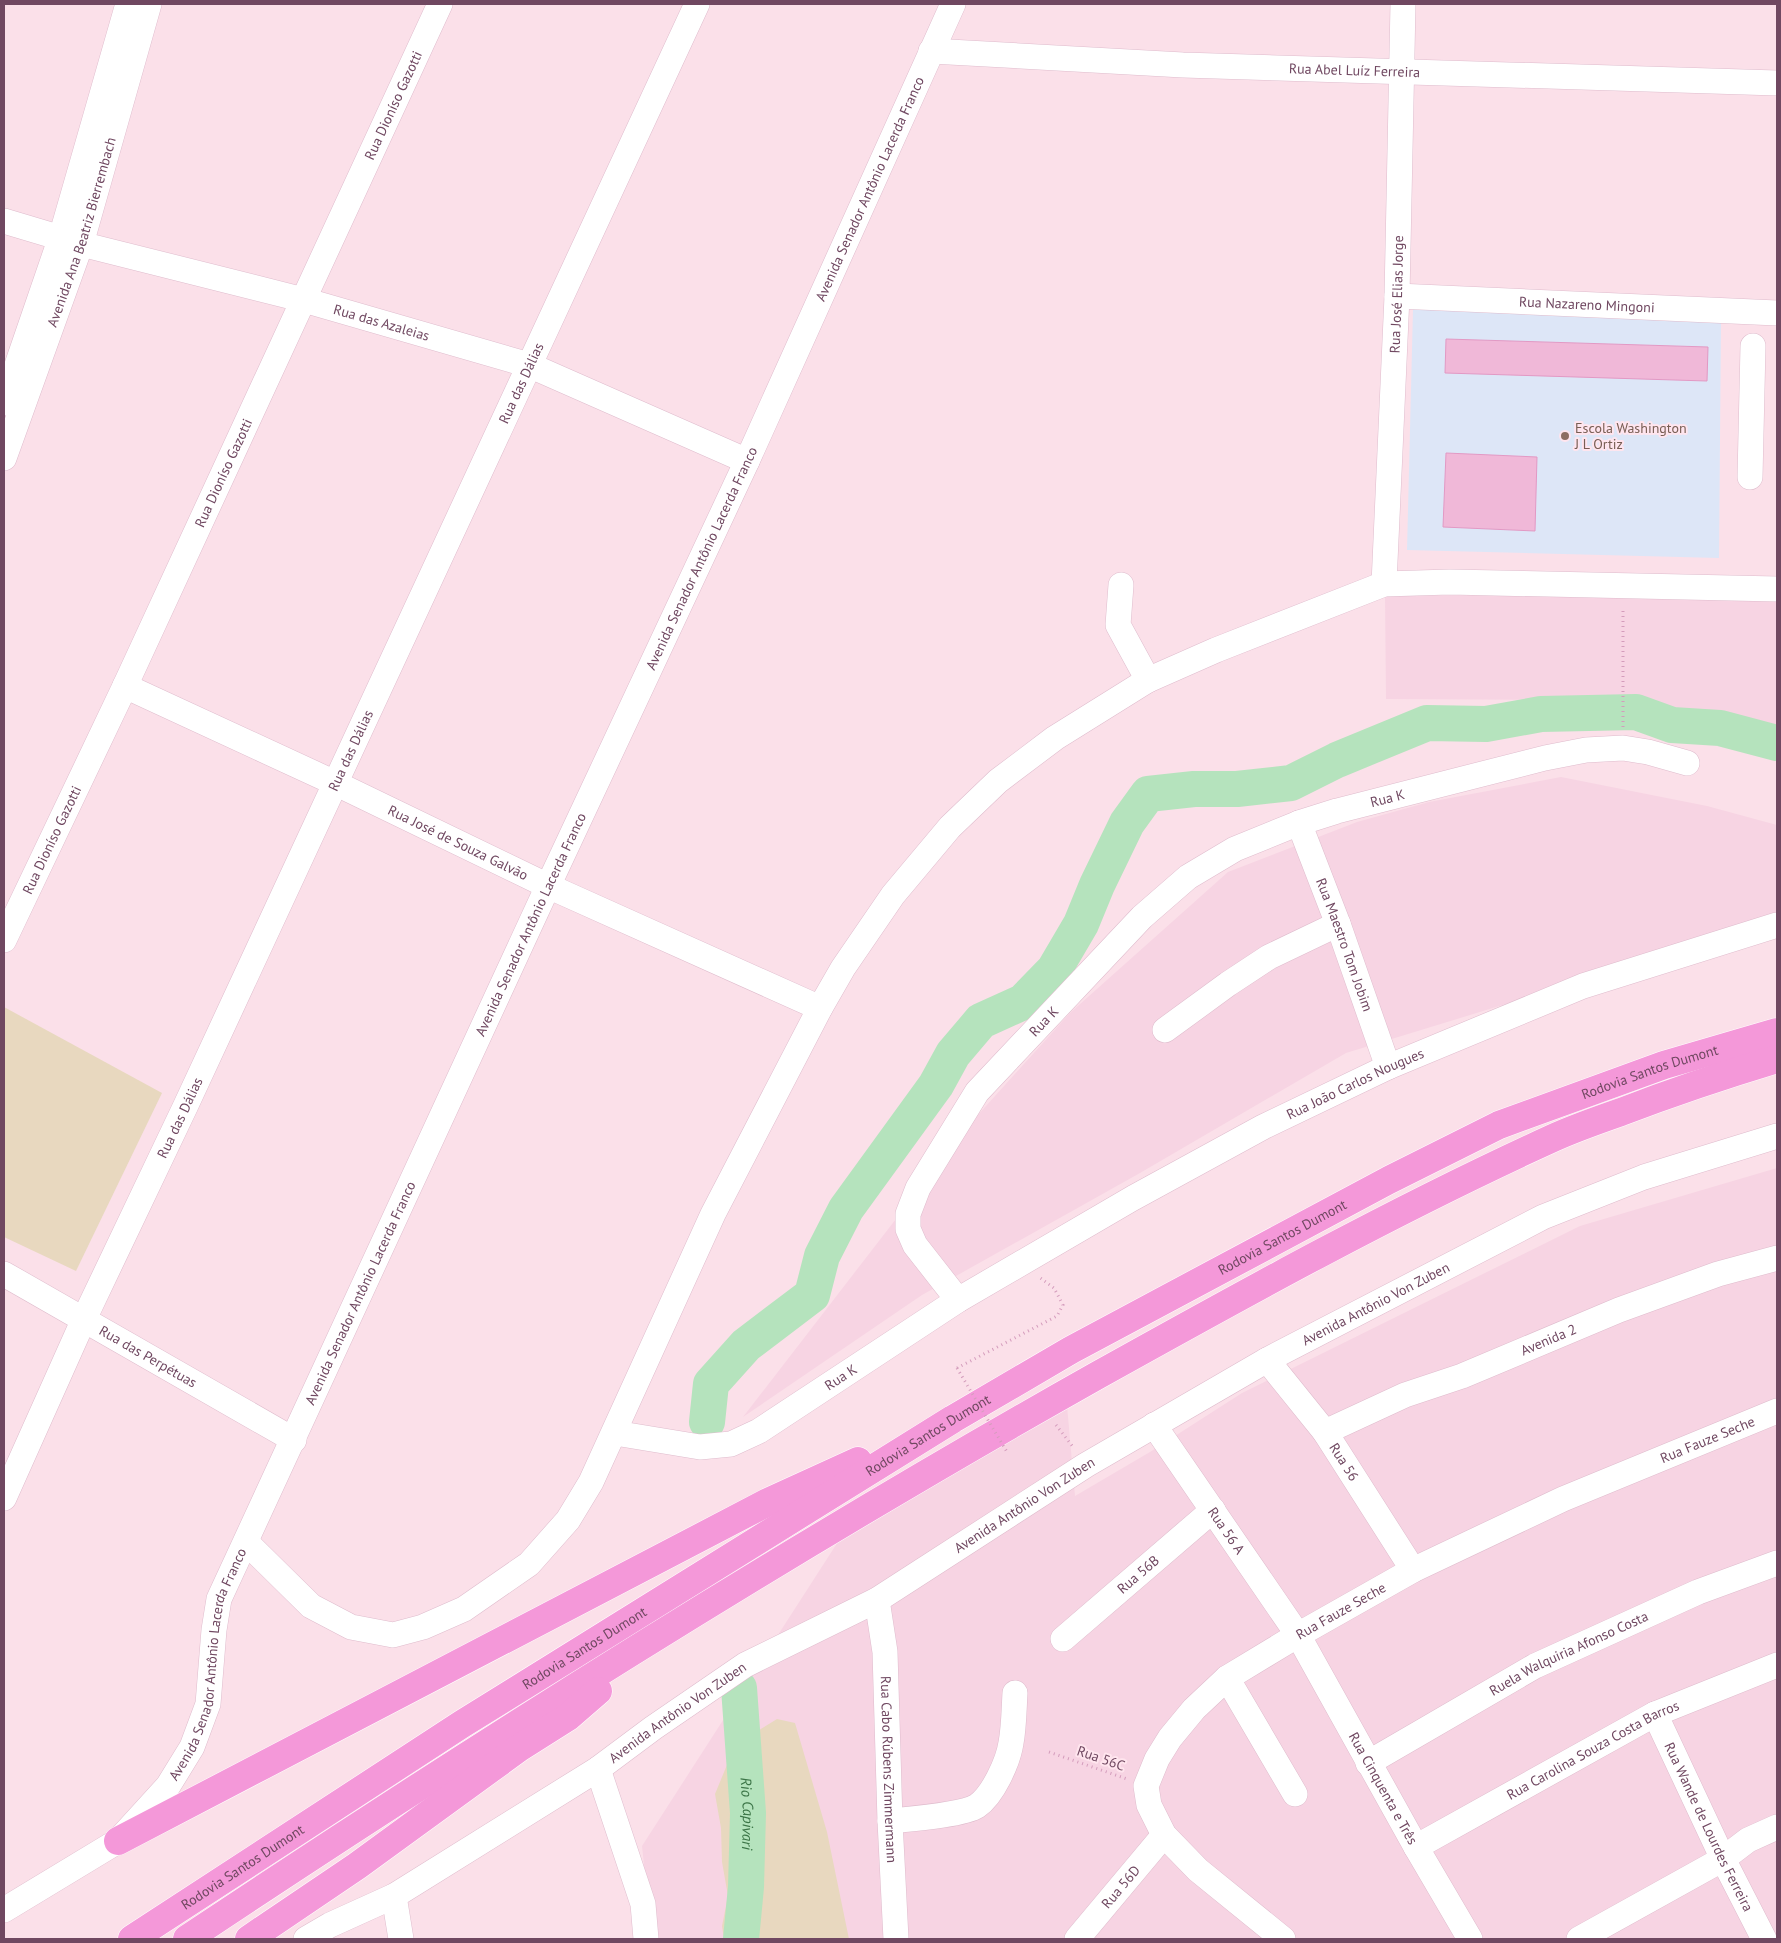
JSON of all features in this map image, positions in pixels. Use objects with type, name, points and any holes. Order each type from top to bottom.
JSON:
[{"type":"highway","name":"Rodovia Santos Dumont","points":[[132,1939],[462,1724],[953,1419],[1071,1350],[1389,1180],[1499,1124],[1664,1065],[1777,1032]]},
{"type":"highway","name":"Rodovia Santos Dumont","points":[[187,1939],[337,1839],[684,1620],[973,1445],[1186,1326],[1382,1221],[1556,1136],[1706,1080],[1777,1059]]},
{"type":"highway","points":[[118,1840],[768,1502],[953,1419]]},
{"type":"highway","points":[[249,1939],[357,1866],[519,1748],[568,1717],[684,1620]]},
{"type":"street","name":"Avenida Ana Beatriz Bierrembach","points":[[4,403],[71,240],[128,4]]},
{"type":"street","name":"Avenida Ana Beatriz Bierrembach","points":[[4,458],[71,240],[149,4]]},
{"type":"street","name":"Rua Dioníso Gazotti","points":[[4,940],[125,686],[440,4]]},
{"type":"street","name":"Rua das Dálias","points":[[4,1498],[84,1319],[186,1105],[697,4]]},
{"type":"street","name":"Avenida Senador Antônio Lacerda Franco","points":[[118,1840],[168,1786],[192,1748],[208,1704],[214,1630],[219,1598],[747,461],[953,4]]},
{"type":"street","name":"Rua José Elias Jorge","points":[[1384,584],[1398,296],[1403,4]]},
{"type":"street","name":"Rua Abel Luíz Ferreira","points":[[931,51],[1183,65],[1777,83]]},
{"type":"street","name":"Rua das Azaleias","points":[[4,221],[304,300],[529,365],[747,461]]},
{"type":"street","name":"Rua Nazareno Mingoni","points":[[1398,296],[1777,313]]},
{"type":"street","points":[[1750,477],[1753,346]]},
{"type":"street","points":[[246,1542],[311,1606],[351,1627],[393,1635],[423,1627],[464,1609],[529,1564],[568,1520],[592,1482],[713,1214],[820,1008],[843,968],[893,895],[950,827],[998,781],[1054,738],[1148,680],[1216,650],[1384,584],[1450,582],[1777,589]]},
{"type":"street","points":[[1121,585],[1118,625],[1148,680]]},
{"type":"street","name":"Rua José de Souza Galvão","points":[[125,686],[335,783],[548,886],[820,1008]]},
{"type":"street","name":"Rua K","points":[[615,1434],[700,1447],[731,1444],[760,1431],[958,1300],[915,1245],[908,1229],[908,1214],[918,1188],[978,1092],[1142,917],[1188,877],[1235,849],[1299,823],[1414,791],[1545,758],[1586,750],[1623,748],[1648,752],[1687,763]]},
{"type":"street","name":"Rua Maestro Tom Jobim","points":[[1299,823],[1338,924],[1388,1066]]},
{"type":"street","points":[[1165,1030],[1269,957],[1338,924]]},
{"type":"street","name":"Rua João Carlos Nougues","points":[[958,1300],[1133,1198],[1263,1127],[1388,1066],[1583,986],[1777,925]]},
{"type":"street","name":"Avenida Antônio Von Zuben","points":[[306,1939],[330,1925],[394,1896],[598,1769],[653,1728],[745,1665],[877,1600],[1086,1465],[1267,1360],[1543,1216],[1644,1177],[1777,1136]]},
{"type":"street","name":"Avenida 2","points":[[1325,1432],[1405,1395],[1462,1376],[1619,1310],[1718,1274],[1777,1258]]},
{"type":"street","name":"Rua das Perpétuas","points":[[4,1274],[294,1440]]},
{"type":"street","name":"Rua 56","points":[[1267,1360],[1325,1432],[1412,1570]]},
{"type":"street","name":"Rua Fauze Seche","points":[[1146,1786],[1157,1759],[1170,1738],[1194,1709],[1227,1678],[1298,1635],[1412,1570],[1562,1498],[1777,1411]]},
{"type":"street","name":"Rua 56 A","points":[[1154,1425],[1298,1635]]},
{"type":"street","name":"Rua 56B","points":[[1063,1639],[1213,1510]]},
{"type":"street","name":"Ruela Walquiria Afonso Costa","points":[[1368,1763],[1536,1666],[1698,1592],[1777,1563]]},
{"type":"street","name":"Rua Cabo Rúbens Zimmermann","points":[[877,1600],[885,1652],[896,1939]]},
{"type":"street","name":"Rua Cinquenta e Três","points":[[1298,1635],[1368,1763],[1470,1939]]},
{"type":"street","name":"Rua Carolina Souza Costa Barros","points":[[1416,1847],[1655,1714],[1777,1665]]},
{"type":"street","points":[[1227,1678],[1295,1794]]},
{"type":"street","points":[[890,1821],[951,1813],[976,1807],[986,1798],[995,1786],[1011,1743],[1015,1693]]},
{"type":"street","name":"Rua Wande de Lourdes Ferreira","points":[[1655,1714],[1722,1859],[1764,1939]]},
{"type":"street","points":[[598,1769],[643,1904],[646,1939]]},
{"type":"street","points":[[1146,1786],[1150,1805],[1164,1835],[1198,1870],[1276,1937]]},
{"type":"street","points":[[1579,1939],[1722,1859],[1748,1840],[1777,1827]]},
{"type":"street","name":"Rua 56D","points":[[1077,1939],[1164,1835]]},
{"type":"street","points":[[4,1910],[118,1840]]},
{"type":"street","points":[[394,1896],[400,1939]]},
{"type":"path","points":[[1623,720],[1624,585]]},
{"type":"path","points":[[1015,1447],[1007,1452],[957,1368],[1057,1316],[1063,1305],[1054,1288],[1020,1264]]},
{"type":"path","points":[[1048,1429],[1056,1425],[1086,1465]]},
{"type":"path","name":"Rua 56C","points":[[1049,1752],[1146,1786]]},
{"type":"shaded area","name":"Escola Washington J L Ortiz","points":[[1413,309],[1721,323],[1719,558],[1407,550]]},
{"type":"shaded area","points":[[1777,593],[1777,726],[1555,700],[1386,699],[1385,596]]},
{"type":"shaded area","points":[[1561,777],[1707,806],[1777,825],[1777,921],[1346,1053],[1140,1173],[922,1295],[743,1417],[967,1127],[1070,1013],[1228,872],[1357,822],[1429,802]]},
{"type":"shaded area","points":[[4,1007],[162,1093],[76,1271],[4,1237]]},
{"type":"shaded area","points":[[1777,1168],[1777,1939],[652,1939],[642,1846],[852,1520],[1066,1394],[1075,1496],[1150,1452],[1242,1393],[1580,1226]]},
{"type":"shaded area","points":[[777,1719],[795,1723],[827,1832],[849,1939],[724,1939],[722,1926],[728,1896],[722,1862],[721,1828],[715,1794],[729,1760],[751,1735]]},
{"type":"building","points":[[1446,339],[1708,347],[1707,381],[1445,373]]},
{"type":"building","points":[[1446,453],[1537,457],[1535,531],[1443,527]]},
{"type":"waterway","points":[[707,1422],[711,1384],[746,1345],[812,1295],[822,1256],[846,1209],[936,1085],[953,1054],[981,1021],[1023,1002],[1054,970],[1081,924],[1097,885],[1127,823],[1148,794],[1194,789],[1237,789],[1291,783],[1337,760],[1427,723],[1486,724],[1541,714],[1636,712],[1672,725],[1720,728],[1777,743]]},
{"type":"waterway","name":"Rio Capivari","points":[[739,1688],[748,1813],[746,1887],[741,1939]]},
{"type":"place","name":"Escola Washington J L Ortiz","points":[[1565,436]]}]
